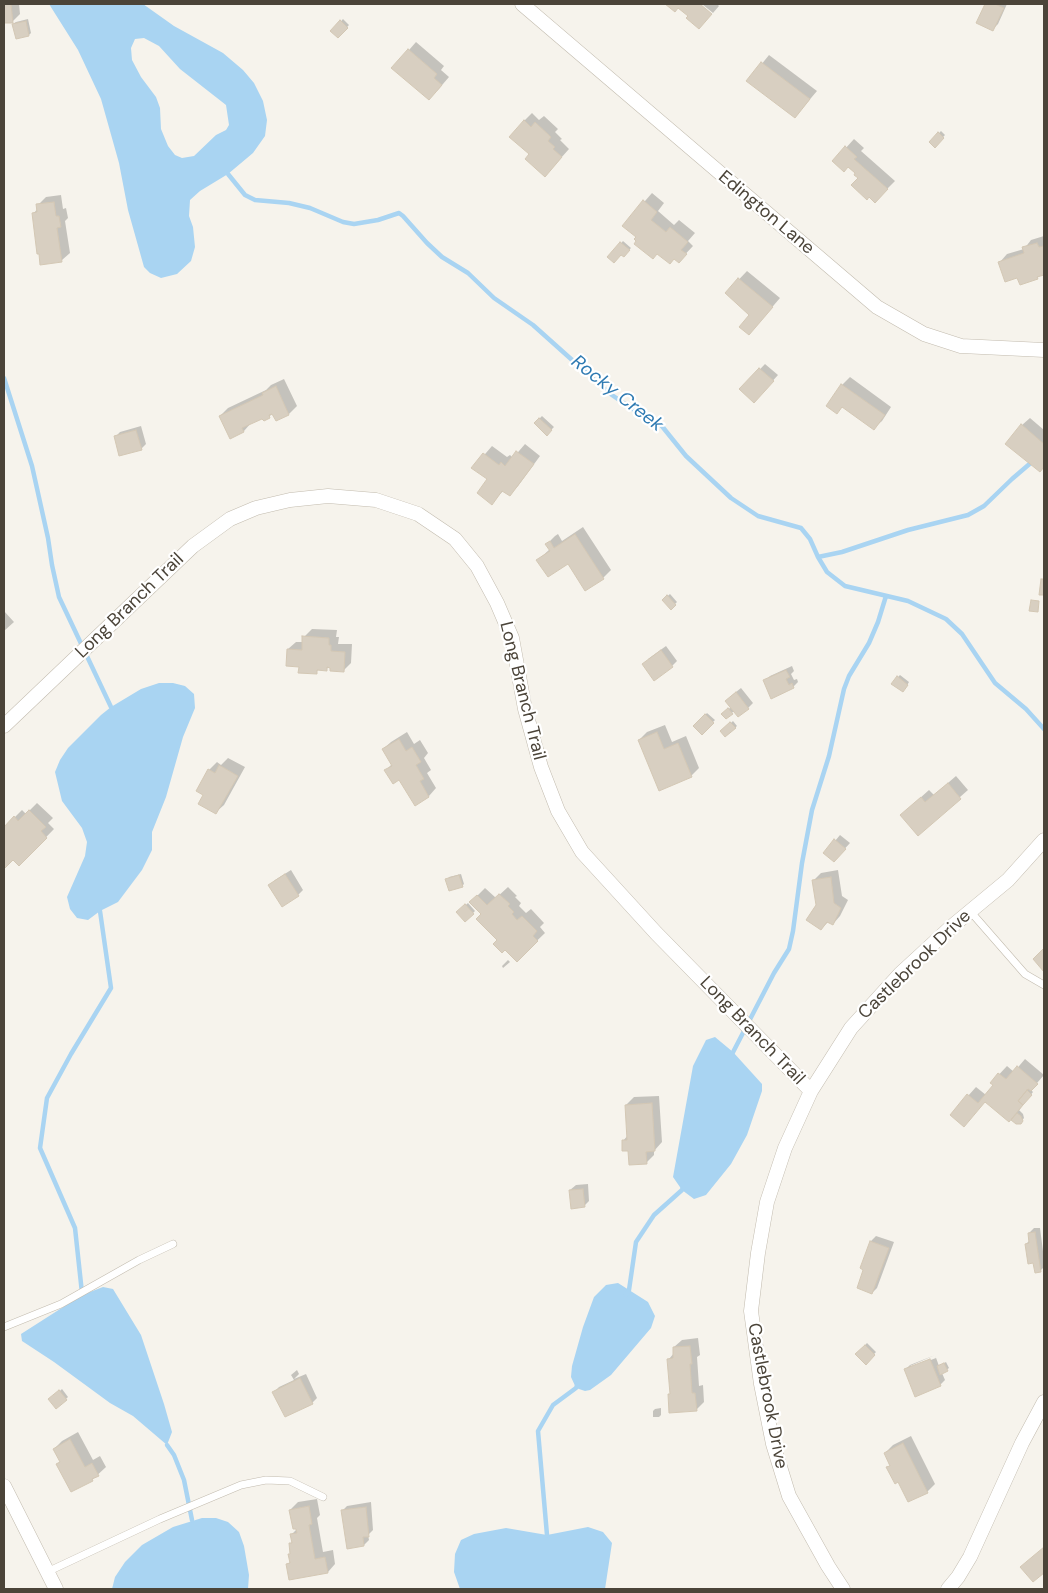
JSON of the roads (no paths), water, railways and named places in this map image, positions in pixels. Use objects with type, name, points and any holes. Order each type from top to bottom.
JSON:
[{"type":"street","name":"Edington Lane","points":[[522,4],[878,307],[924,334],[960,346],[1044,350]]},
{"type":"street","name":"Long Branch Trail","points":[[4,726],[193,546],[230,519],[256,508],[290,500],[328,496],[376,500],[418,514],[455,539],[477,566],[497,603],[512,638],[525,709],[541,767],[558,810],[582,852],[656,933],[811,1091]]},
{"type":"street","name":"Castlebrook Drive","points":[[844,1589],[828,1566],[789,1496],[773,1444],[761,1384],[752,1311],[758,1253],[767,1202],[785,1148],[811,1091],[850,1028],[907,968],[950,928],[1008,880],[1044,840]]},
{"type":"street","points":[[948,1589],[970,1557],[1022,1443],[1044,1402]]},
{"type":"street","points":[[4,1486],[56,1589]]},
{"type":"lane","points":[[970,911],[1025,974],[1044,985]]},
{"type":"lane","points":[[4,1327],[61,1304],[138,1260],[173,1244]]},
{"type":"lane","points":[[47,1572],[160,1519],[241,1485],[266,1480],[290,1481],[323,1497]]},
{"type":"water","points":[[49,4],[143,4],[174,26],[223,53],[243,70],[254,83],[263,101],[267,120],[265,136],[253,153],[228,174],[200,191],[190,200],[189,216],[193,227],[195,247],[191,261],[177,274],[161,278],[150,273],[144,267],[128,210],[119,163],[101,99],[78,50]],"holes":[[[144,38],[159,46],[180,69],[226,105],[229,125],[226,130],[216,135],[194,156],[182,158],[175,155],[168,146],[161,129],[160,108],[156,97],[141,77],[132,60],[131,48],[135,39]]]},
{"type":"water","points":[[159,683],[173,683],[185,686],[194,694],[195,708],[183,737],[166,797],[152,832],[152,850],[142,870],[118,902],[100,911],[88,920],[77,918],[70,909],[67,897],[85,856],[87,842],[82,828],[62,801],[55,772],[68,748],[101,715],[141,689]]},
{"type":"water","points":[[715,1037],[733,1052],[762,1084],[762,1091],[747,1135],[731,1164],[706,1195],[694,1199],[682,1190],[673,1177],[693,1066],[706,1040]]},
{"type":"water","points":[[618,1283],[648,1302],[655,1316],[651,1328],[611,1375],[590,1390],[585,1391],[576,1388],[571,1377],[572,1366],[594,1297],[606,1285]]},
{"type":"water","points":[[103,1287],[113,1289],[141,1335],[172,1432],[167,1445],[133,1416],[110,1403],[22,1341],[21,1334],[82,1295]]},
{"type":"water","points":[[202,1518],[216,1518],[228,1522],[239,1532],[244,1546],[249,1575],[248,1589],[112,1589],[115,1577],[125,1562],[142,1545],[173,1527]]},
{"type":"water","points":[[588,1527],[603,1532],[612,1543],[605,1589],[460,1589],[454,1572],[455,1554],[461,1540],[474,1534],[506,1528],[547,1535]]},
{"type":"waterway","name":"Rocky Creek","points":[[228,174],[245,195],[255,200],[289,203],[310,208],[343,222],[354,224],[378,220],[399,213],[442,257],[468,273],[494,298],[533,325],[609,393],[661,425],[686,456],[731,498],[758,516],[801,528],[810,539],[827,572],[845,586],[908,601],[946,619],[962,634],[995,683],[1026,709],[1044,729]]},
{"type":"waterway","points":[[4,378],[32,466],[59,597],[111,707]]},
{"type":"waterway","points":[[818,557],[842,552],[908,530],[968,515],[984,506],[1033,461]]},
{"type":"waterway","points":[[730,1058],[774,973],[789,949],[812,810],[829,756],[844,689],[849,676],[869,643],[886,596]]},
{"type":"waterway","points":[[82,1293],[75,1228],[40,1148],[47,1098],[111,988],[100,911]]},
{"type":"waterway","points":[[626,1295],[629,1290],[636,1242],[654,1215],[682,1190],[684,1184]]},
{"type":"waterway","points":[[547,1535],[538,1431],[553,1405],[576,1388],[578,1383]]},
{"type":"waterway","points":[[167,1445],[174,1455],[184,1480],[192,1520]]}]
